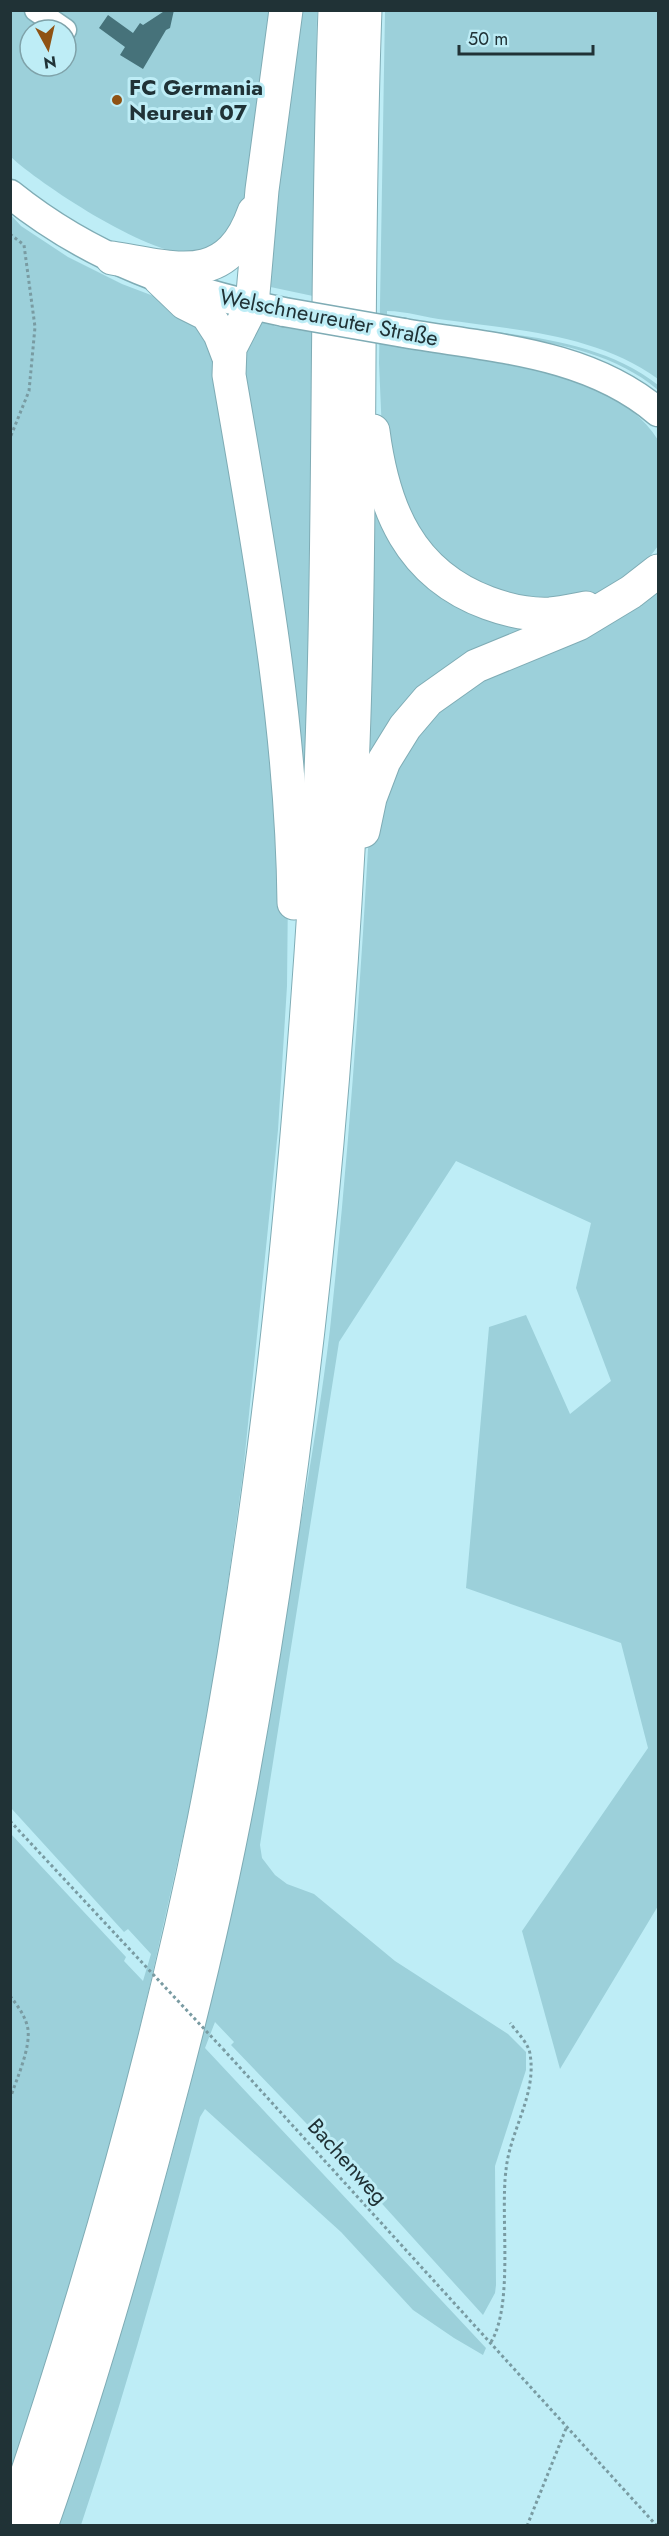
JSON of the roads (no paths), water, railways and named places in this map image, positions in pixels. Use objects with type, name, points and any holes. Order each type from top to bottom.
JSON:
[{"type":"highway","points":[[228,356],[252,305],[262,190],[286,10]]},
{"type":"highway","points":[[10,2525],[99,2248],[148,2062],[204,1825],[236,1642],[270,1410],[295,1177],[316,878],[326,601],[331,116],[335,10]]},
{"type":"highway","points":[[41,2526],[92,2374],[154,2158],[212,1927],[240,1786],[276,1581],[305,1359],[330,1120],[346,881],[354,689],[365,10]]},
{"type":"highway","points":[[112,258],[188,269],[219,260],[229,254],[243,238],[262,190]]},
{"type":"highway","points":[[159,278],[185,303],[207,314],[220,334],[228,356],[229,375],[273,636],[287,748],[294,862],[295,937],[307,1009]]},
{"type":"highway","points":[[359,374],[372,406],[378,466],[391,509],[400,530],[426,564],[460,591],[509,609],[549,614],[609,604]]},
{"type":"highway","points":[[346,881],[364,828],[370,798],[384,761],[405,726],[428,700],[446,685],[476,666],[578,624],[631,592],[658,571]]},
{"type":"main road","name":"Welschneureuter Straße","points":[[10,194],[42,219],[112,258],[159,278],[284,312],[547,358],[582,367],[618,383],[658,412]]},
{"type":"place","name":"FC Germania Neureut 07","points":[[117,100]]}]
